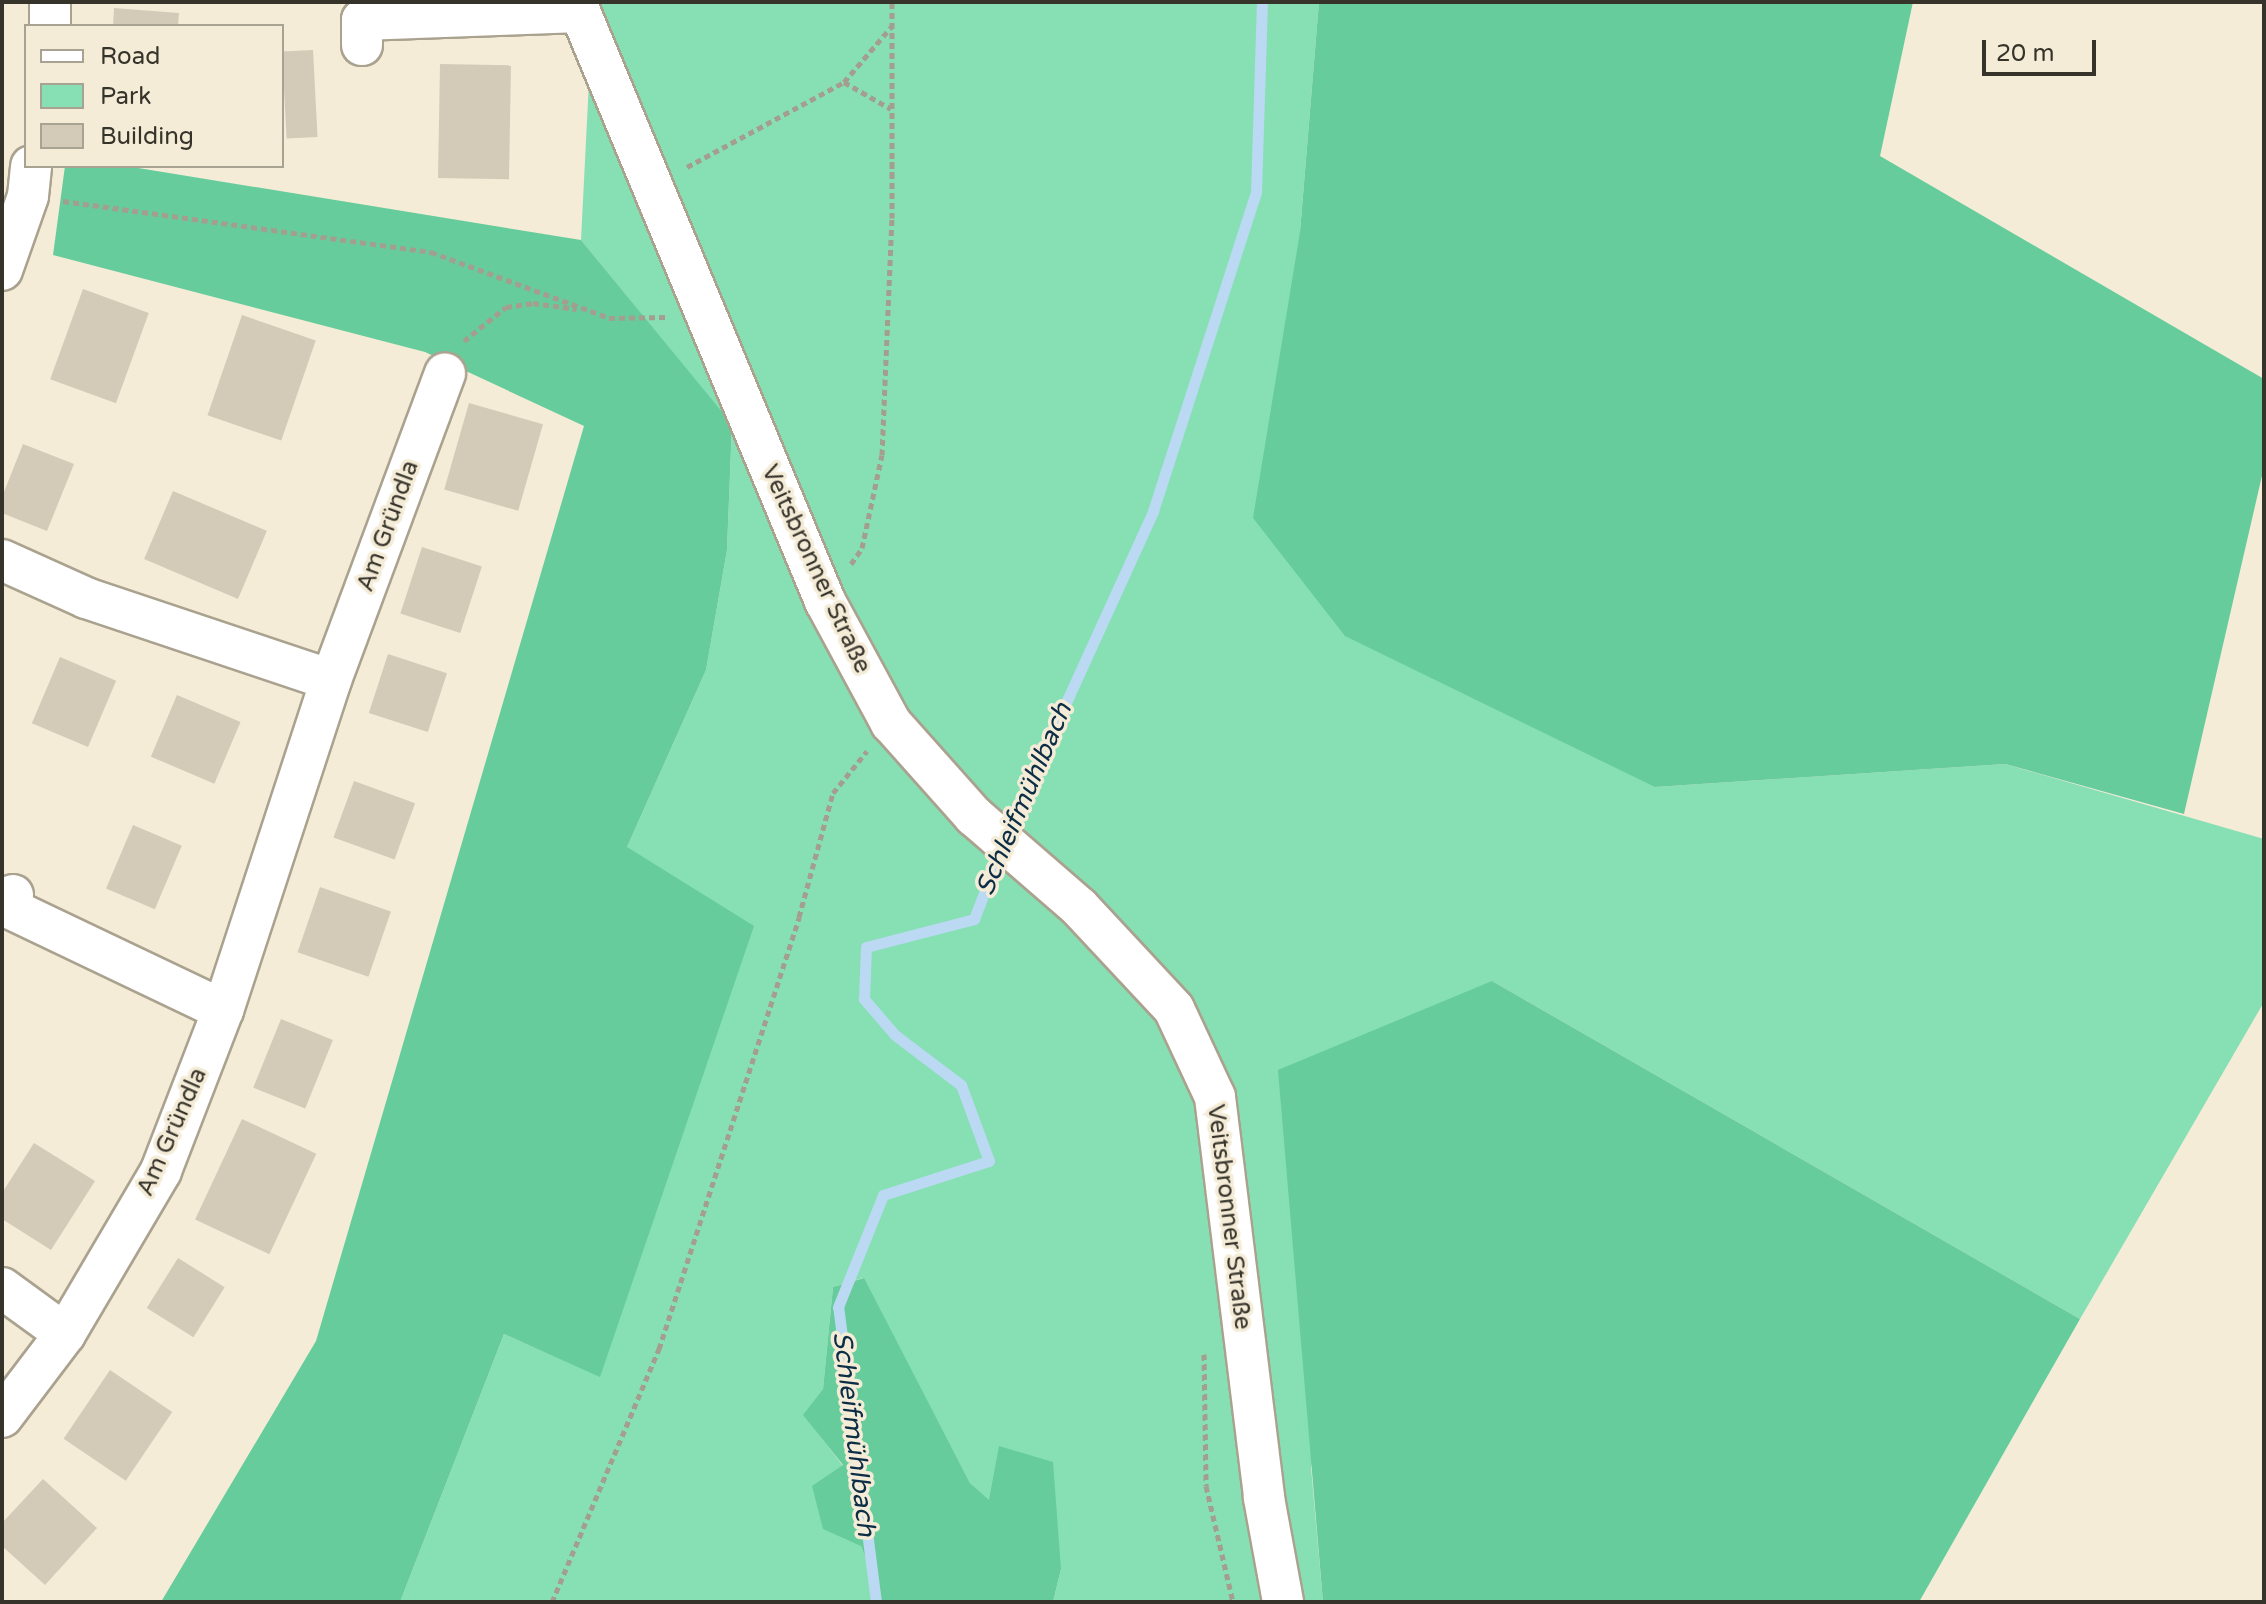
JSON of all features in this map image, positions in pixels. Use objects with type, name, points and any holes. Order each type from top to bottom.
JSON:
[{"type":"street","points":[[50,2],[50,24]]},
{"type":"street","name":"Veitsbronner Straße","points":[[362,45],[362,20],[578,7],[825,601],[891,723],[983,824],[1079,907],[1174,1009],[1215,1097],[1264,1498],[1283,1602]]},
{"type":"street","points":[[2,270],[30,181]]},
{"type":"street","name":"Am Gründla","points":[[2,1417],[65,1334],[161,1171],[223,1010],[331,680],[445,373]]},
{"type":"street","points":[[2,560],[86,598],[331,680]]},
{"type":"street","points":[[13,895],[11,909],[223,1010]]},
{"type":"street","points":[[2,1288],[65,1334]]},
{"type":"path","points":[[825,601],[862,548],[882,455],[892,2]]},
{"type":"path","points":[[651,187],[844,82],[892,26]]},
{"type":"path","points":[[844,82],[891,109]]},
{"type":"path","points":[[30,181],[431,252],[609,318],[677,317]]},
{"type":"path","points":[[445,373],[463,341],[506,307],[533,303],[589,311]]},
{"type":"path","points":[[552,1602],[659,1349],[799,917],[833,793],[866,752],[860,738]]},
{"type":"path","points":[[1203,1337],[1206,1486],[1233,1602]]},
{"type":"green space","points":[[593,2],[1319,2],[1300,232],[1655,787],[2005,764],[2264,839],[2264,1002],[2080,1319],[1492,981],[1311,1467],[1323,1602],[1053,1602],[1061,1569],[970,1483],[863,1278],[833,1287],[823,1389],[804,1415],[843,1466],[861,1546],[882,1602],[400,1602],[504,1334],[600,1376],[627,847],[706,670],[727,550],[732,425],[581,240]]},
{"type":"green space","points":[[1319,2],[1913,2],[1880,156],[2264,379],[2264,467],[2184,814],[2005,764],[1655,787],[1345,636],[1253,518],[1300,232]]},
{"type":"green space","points":[[65,168],[138,168],[581,240],[732,424],[727,550],[706,670],[627,847],[754,926],[600,1377],[504,1334],[400,1602],[161,1602],[316,1341],[584,426],[425,352],[53,255]]},
{"type":"green space","points":[[1492,981],[2080,1319],[1919,1602],[1323,1602],[1278,1070]]},
{"type":"green space","points":[[864,1278],[970,1483],[989,1500],[999,1446],[1053,1462],[1061,1569],[1053,1602],[882,1602],[861,1546],[823,1529],[812,1486],[843,1465],[803,1415],[823,1389],[833,1287]]},
{"type":"building","points":[[114,8],[179,13],[178,24],[113,24]]},
{"type":"building","points":[[313,50],[318,137],[287,139],[284,52]]},
{"type":"building","points":[[440,64],[511,65],[509,179],[438,178]]},
{"type":"building","points":[[83,289],[149,313],[116,403],[50,379]]},
{"type":"building","points":[[242,315],[316,340],[281,441],[207,415]]},
{"type":"building","points":[[469,403],[543,424],[518,511],[444,490]]},
{"type":"building","points":[[23,444],[74,464],[47,531],[2,513],[2,497]]},
{"type":"building","points":[[173,491],[267,531],[238,599],[144,559]]},
{"type":"building","points":[[422,547],[482,566],[460,633],[400,614]]},
{"type":"building","points":[[388,654],[447,673],[428,732],[369,713]]},
{"type":"building","points":[[60,657],[116,681],[88,747],[32,723]]},
{"type":"building","points":[[177,695],[241,722],[214,784],[151,757]]},
{"type":"building","points":[[354,781],[415,803],[395,860],[333,837]]},
{"type":"building","points":[[133,825],[182,846],[155,909],[106,889]]},
{"type":"building","points":[[320,887],[391,911],[368,977],[298,952]]},
{"type":"building","points":[[281,1019],[333,1040],[305,1109],[253,1088]]},
{"type":"building","points":[[242,1119],[316,1154],[269,1254],[195,1220]]},
{"type":"building","points":[[34,1143],[95,1181],[51,1250],[2,1219],[2,1193]]},
{"type":"building","points":[[178,1258],[225,1287],[193,1337],[147,1308]]},
{"type":"building","points":[[110,1370],[172,1412],[126,1481],[64,1439]]},
{"type":"building","points":[[43,1479],[97,1528],[45,1585],[2,1546],[2,1523]]},
{"type":"waterway","name":"Schleifmühlbach","points":[[1007,832],[1153,511],[1256,192],[1262,2]]},
{"type":"waterway","name":"Schleifmühlbach","points":[[876,1602],[838,1307],[883,1195],[989,1161],[961,1085],[895,1035],[864,999],[866,947],[974,919],[1001,849]]}]
